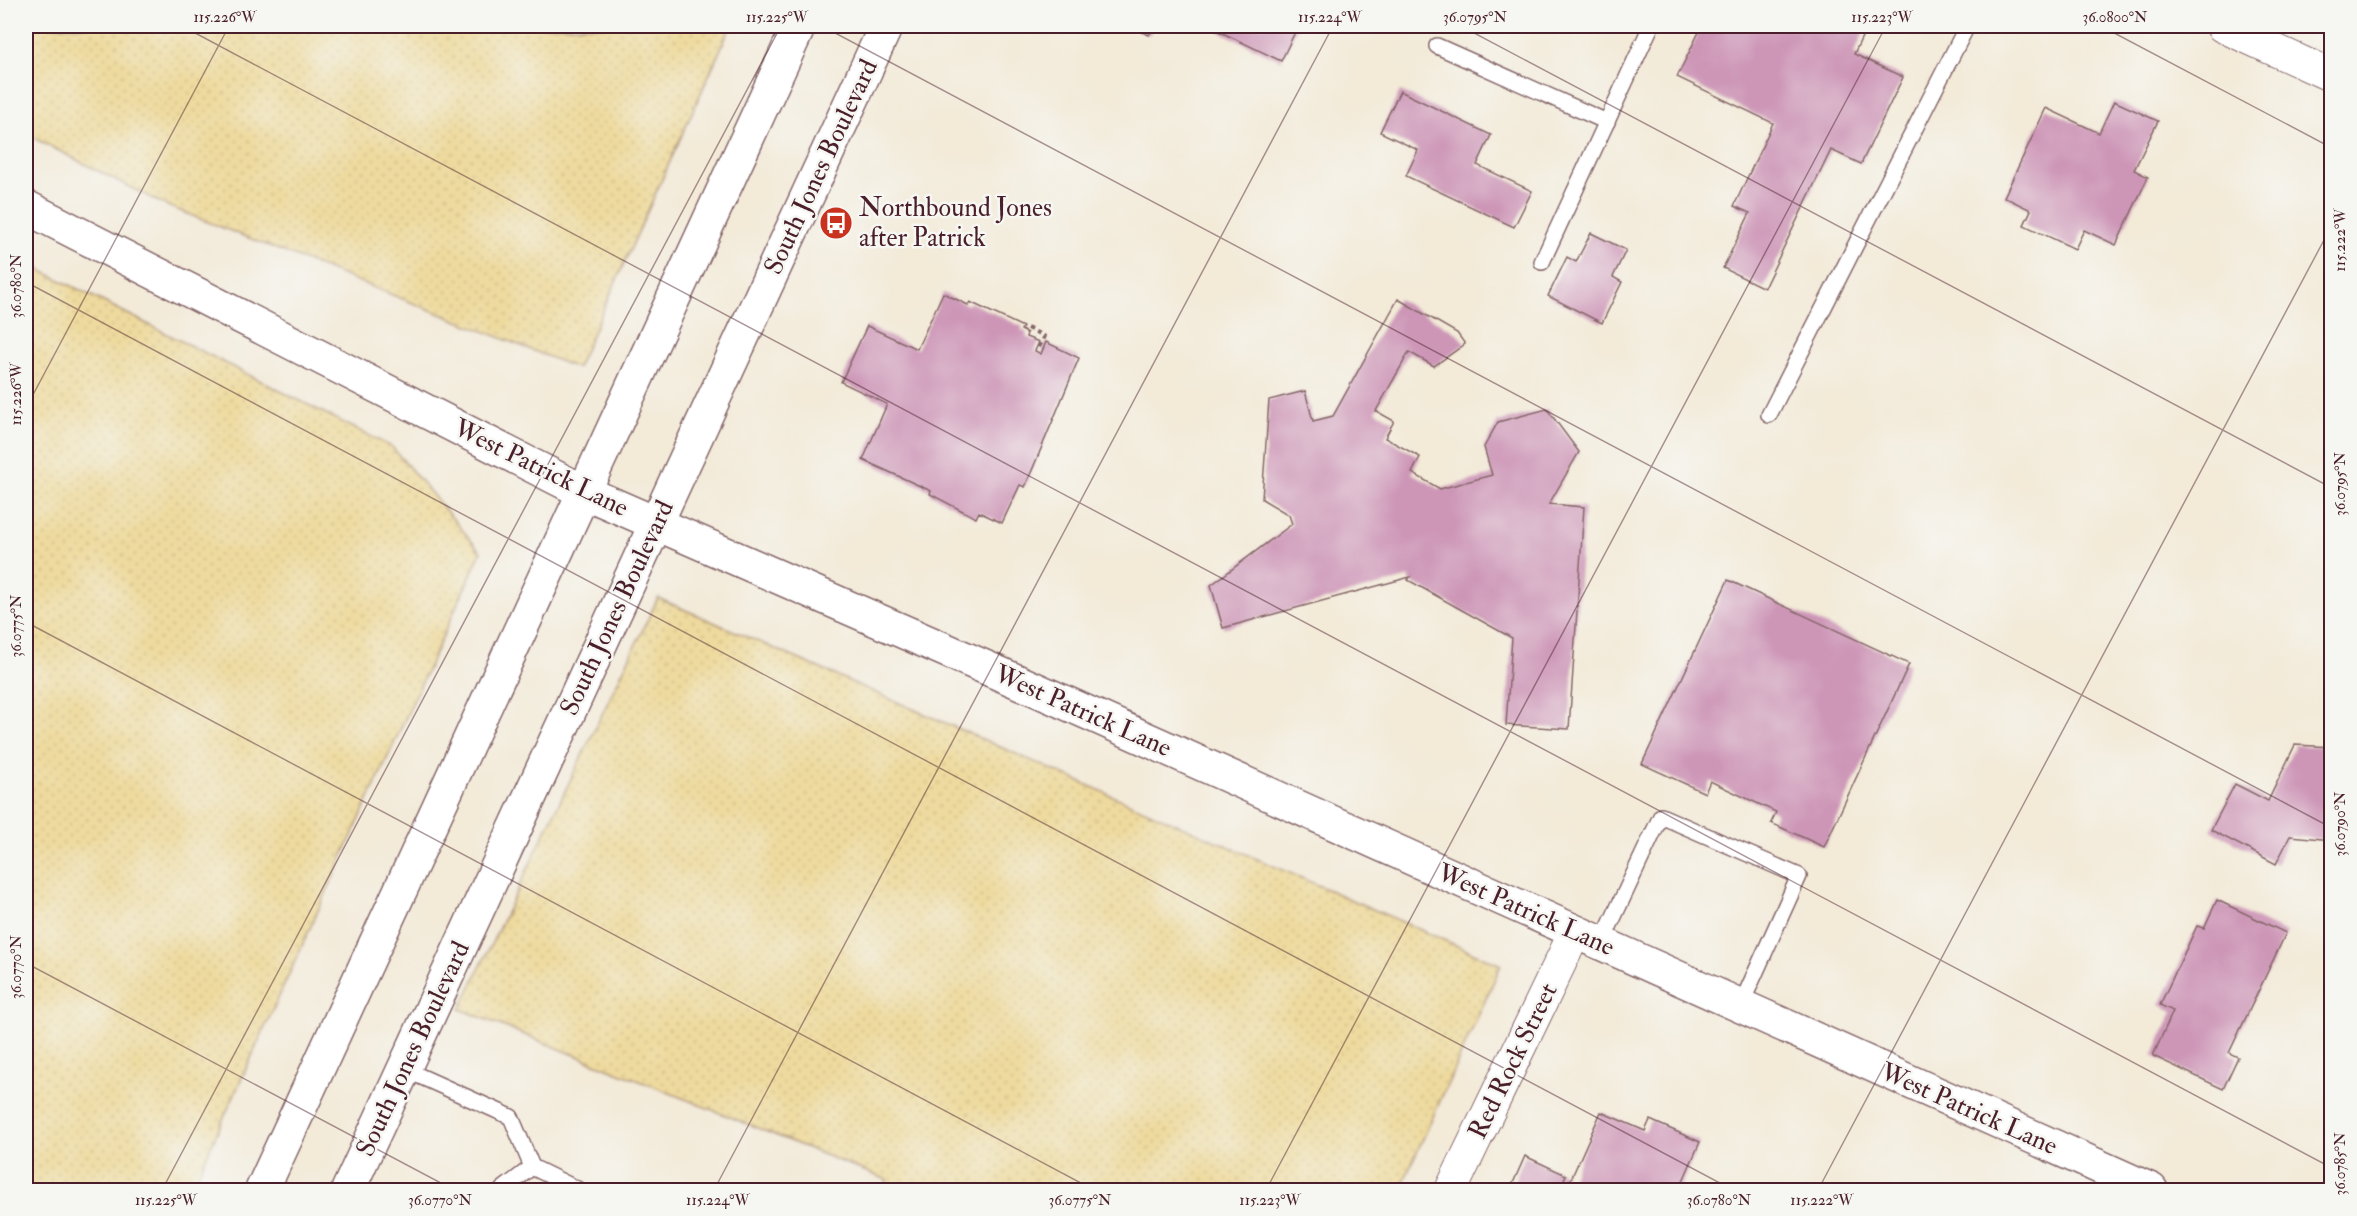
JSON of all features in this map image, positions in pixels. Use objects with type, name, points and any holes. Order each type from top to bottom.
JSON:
[{"type":"main road","points":[[262,1191],[799,26]]},
{"type":"main road","name":"South Jones Boulevard","points":[[348,1191],[886,26]]},
{"type":"main road","name":"West Patrick Lane","points":[[26,207],[584,492],[1037,690],[2151,1191]]},
{"type":"street","points":[[2222,26],[2331,76]]},
{"type":"street","name":"Red Rock Street","points":[[1451,1191],[1588,938]]},
{"type":"lane","points":[[1542,262],[1652,26]]},
{"type":"lane","points":[[1769,415],[1967,26]]},
{"type":"lane","points":[[1437,46],[1607,122]]},
{"type":"lane","points":[[1588,938],[1661,816],[1799,876],[1740,1007]]},
{"type":"lane","points":[[404,1069],[511,1117],[532,1167],[579,1191]]},
{"type":"lane","points":[[502,1191],[532,1167]]},
{"type":"path","points":[[1027,328],[1044,336],[1037,352]]},
{"type":"sand","points":[[26,26],[731,26],[577,368],[165,205],[26,134]]},
{"type":"sand","points":[[26,263],[392,447],[481,552],[191,1190],[26,1190]]},
{"type":"sand","points":[[658,598],[1501,965],[1400,1190],[883,1190],[887,1180],[460,1009]]},
{"type":"building","points":[[1129,26],[1154,26],[1149,35]]},
{"type":"building","points":[[1208,26],[1298,26],[1281,61]]},
{"type":"building","points":[[1702,26],[1867,26],[1854,54],[1903,77],[1861,164],[1831,150],[1764,288],[1723,268],[1750,213],[1734,206],[1773,123],[1677,77]]},
{"type":"building","points":[[1400,91],[1491,135],[1477,165],[1532,191],[1514,227],[1406,176],[1418,150],[1380,132]]},
{"type":"building","points":[[2114,101],[2158,121],[2134,170],[2148,177],[2116,245],[2084,230],[2075,249],[2024,225],[2031,210],[2004,197],[2046,108],[2099,133]]},
{"type":"building","points":[[1591,233],[1626,250],[1613,277],[1622,282],[1602,323],[1548,296],[1567,257],[1576,262]]},
{"type":"building","points":[[943,293],[968,305],[970,302],[1023,327],[1021,330],[1027,333],[1026,337],[1039,342],[1035,351],[1041,354],[1046,342],[1079,358],[1025,487],[1020,485],[1002,523],[979,512],[976,518],[930,494],[931,491],[863,460],[887,404],[841,382],[867,326],[917,349]]},
{"type":"building","points":[[1398,299],[1457,333],[1465,344],[1434,366],[1409,352],[1376,411],[1394,421],[1385,438],[1420,457],[1412,473],[1440,489],[1492,475],[1484,447],[1498,422],[1547,409],[1579,452],[1549,504],[1584,507],[1569,729],[1506,725],[1512,638],[1408,580],[1410,577],[1223,628],[1211,585],[1292,524],[1289,515],[1262,499],[1269,400],[1305,391],[1313,421],[1333,416]]},
{"type":"building","points":[[1728,580],[1909,664],[1824,847],[1771,823],[1776,812],[1710,781],[1705,793],[1642,764]]},
{"type":"building","points":[[2295,745],[2332,747],[2332,840],[2290,836],[2276,864],[2211,830],[2235,784],[2268,801]]},
{"type":"building","points":[[2217,900],[2286,933],[2229,1053],[2238,1057],[2223,1089],[2153,1056],[2173,1011],[2160,1005],[2197,926],[2204,928]]},
{"type":"building","points":[[1601,1112],[1645,1131],[1650,1120],[1700,1142],[1679,1190],[1566,1190]]},
{"type":"building","points":[[1525,1156],[1566,1175],[1559,1190],[1510,1190]]},
{"type":"place","name":"Northbound Jones after Patrick","points":[[836,223]]}]
